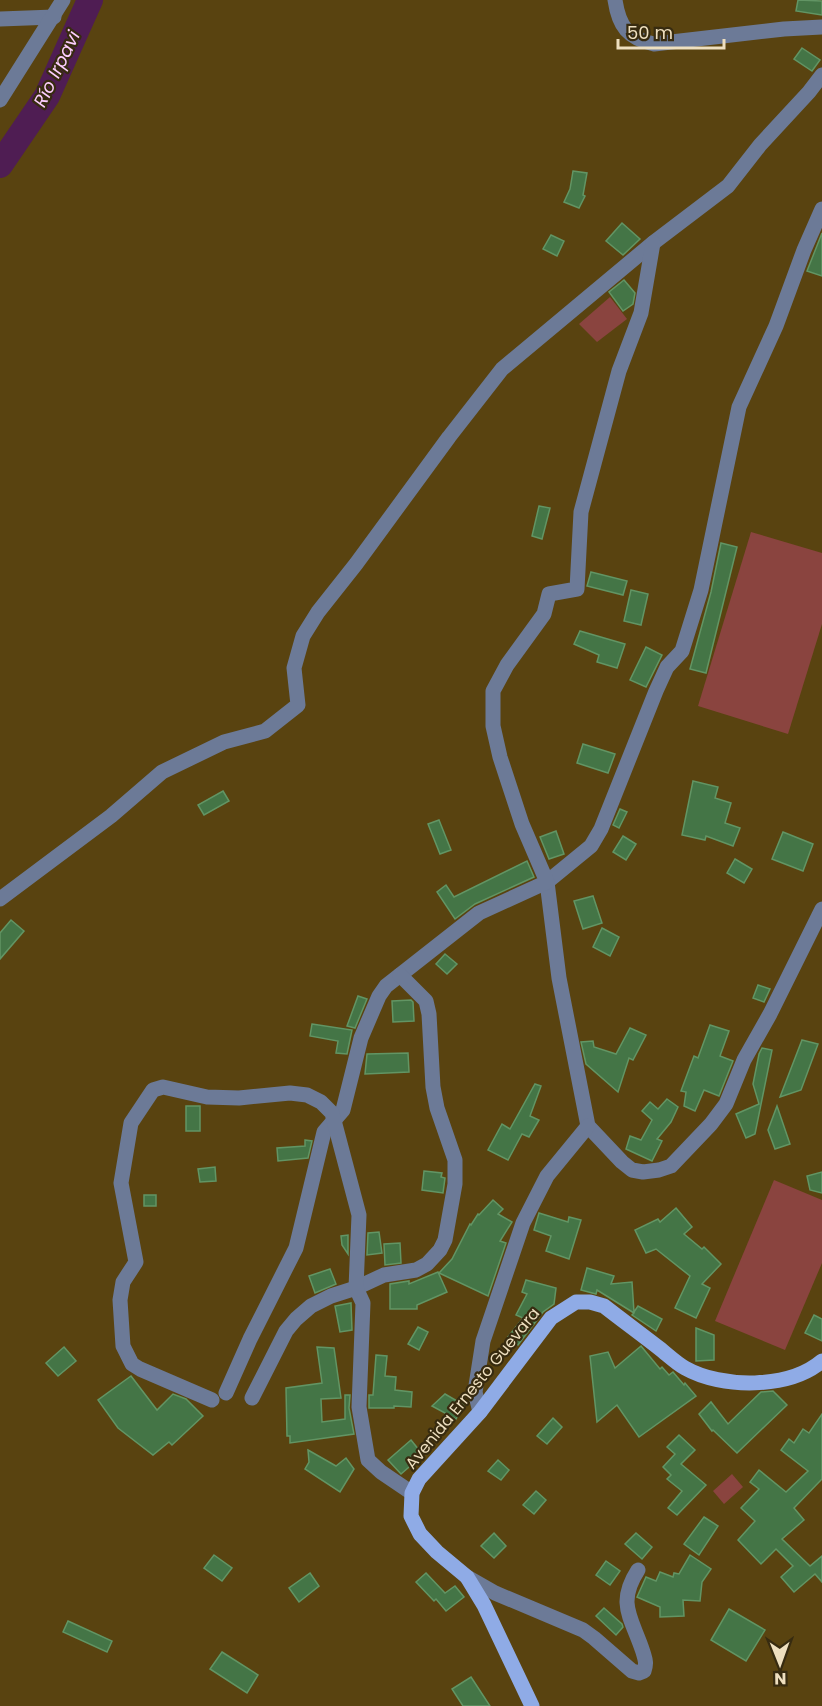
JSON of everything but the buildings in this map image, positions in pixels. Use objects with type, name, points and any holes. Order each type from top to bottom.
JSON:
[{"type":"main road","name":"Avenida Ernesto Guevara","points":[[532,1706],[484,1605],[466,1577],[420,1534],[411,1516],[412,1493],[419,1479],[480,1412],[551,1318],[576,1302],[590,1302],[604,1306],[685,1368],[704,1376],[736,1382],[768,1382],[790,1378],[814,1368],[822,1361]]},
{"type":"street","points":[[0,100],[63,0]]},
{"type":"street","points":[[615,0],[617,13],[626,30],[636,40],[654,44],[784,29],[822,27]]},
{"type":"street","points":[[0,19],[54,17]]},
{"type":"street","points":[[0,899],[111,816],[162,772],[224,742],[265,731],[298,705],[294,668],[303,636],[318,612],[502,369],[653,243],[728,186],[760,145],[822,75]]},
{"type":"street","points":[[412,1493],[381,1472],[368,1460],[359,1407],[363,1303],[356,1288],[359,1215],[334,1121],[332,1113],[321,1102],[307,1095],[290,1093],[239,1098],[207,1097],[164,1087],[153,1090],[131,1123],[121,1183],[136,1262],[123,1282],[120,1299],[123,1346],[132,1364],[140,1369],[219,1396],[296,1248],[324,1132],[334,1121],[343,1110],[361,1038],[379,996],[386,986],[479,913],[547,882],[591,846],[601,829],[656,691],[667,667],[682,651],[701,590],[739,407],[776,326],[822,209]]},
{"type":"street","points":[[653,243],[641,313],[619,371],[581,512],[578,589],[549,594],[544,614],[507,665],[493,691],[493,726],[500,757],[522,824],[547,882],[559,978],[588,1126],[632,1170],[643,1172],[671,1166],[711,1124],[726,1104],[744,1060],[770,1014],[822,909]]},
{"type":"street","points":[[252,1398],[286,1331],[311,1306],[384,1275],[416,1270],[427,1264],[440,1250],[445,1240],[455,1184],[455,1160],[437,1108],[433,1088],[429,1014],[426,1001],[400,975]]},
{"type":"street","points":[[480,1412],[475,1392],[483,1341],[523,1223],[547,1176],[588,1126]]},
{"type":"street","points":[[466,1577],[495,1593],[583,1630],[632,1671],[639,1673],[644,1671],[646,1662],[630,1618],[626,1596],[629,1583],[638,1570]]},
{"type":"shaded area","points":[[610,297],[627,319],[597,342],[579,324]]},
{"type":"shaded area","points":[[751,532],[822,553],[822,624],[788,734],[698,706]]},
{"type":"shaded area","points":[[774,1180],[822,1200],[822,1263],[785,1350],[715,1321]]},
{"type":"shaded area","points":[[732,1474],[743,1487],[724,1504],[713,1491]]},
{"type":"waterway","name":"Río Irpavi","points":[[0,165],[47,96],[90,0]]}]
